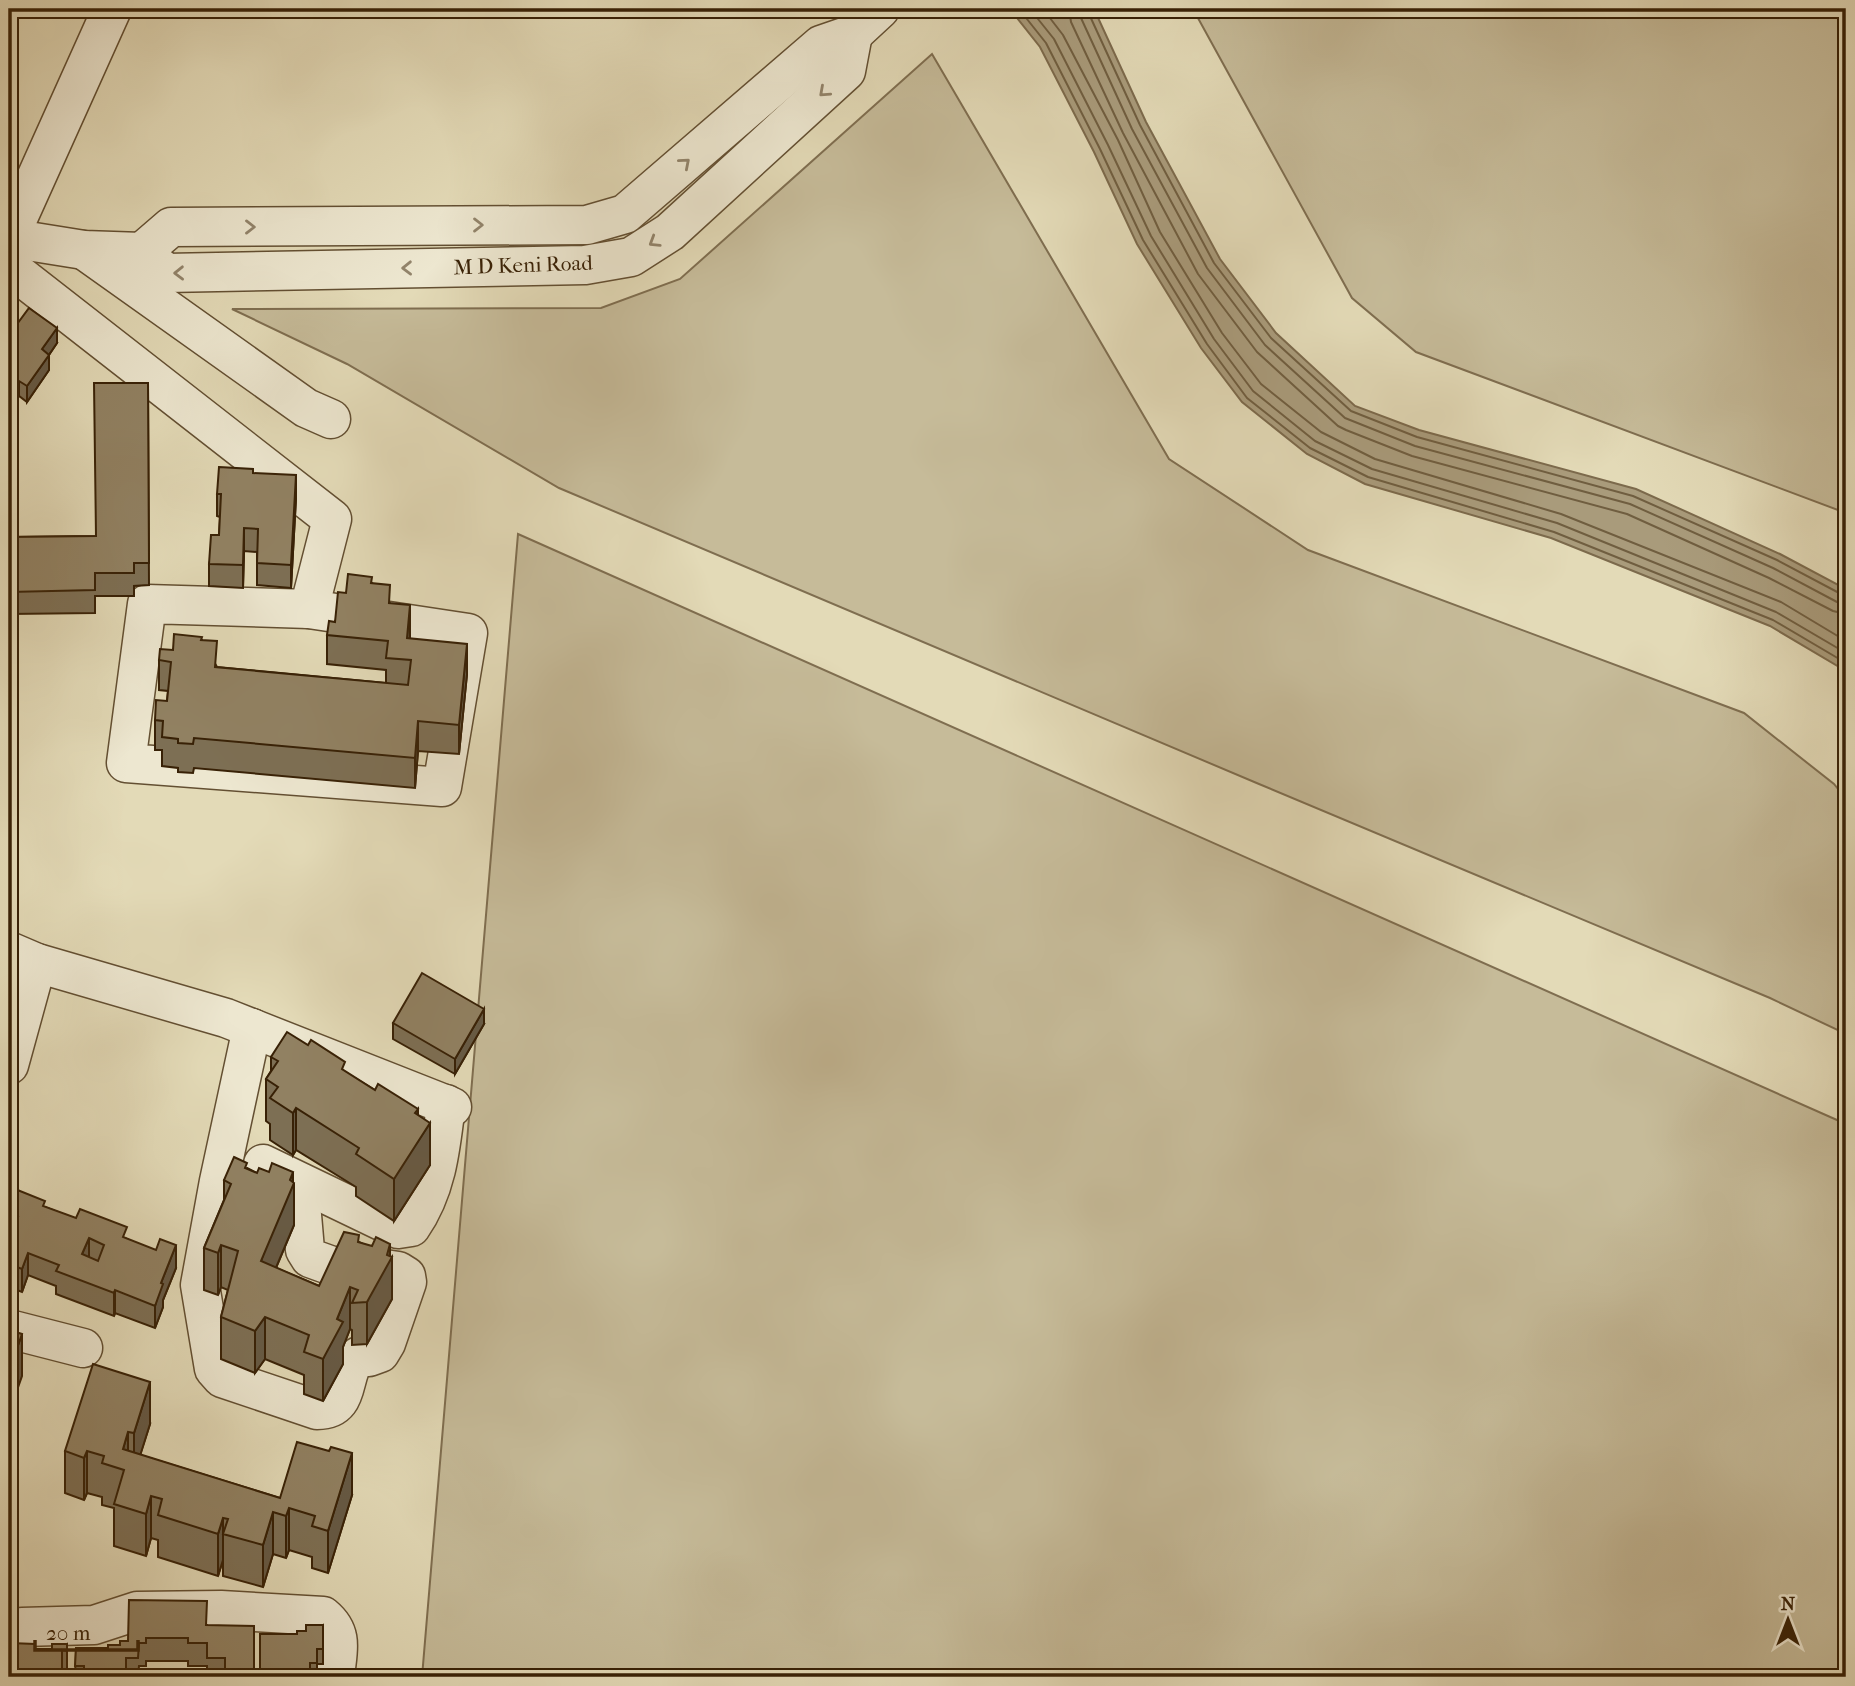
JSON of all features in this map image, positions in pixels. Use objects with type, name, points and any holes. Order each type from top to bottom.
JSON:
[{"type":"street","points":[[9,238],[112,9]]},
{"type":"street","name":"M D Keni Road","points":[[9,238],[84,250],[142,252],[166,273],[585,265],[631,257],[670,232],[846,71],[867,21]]},
{"type":"street","points":[[84,250],[306,408],[331,419]]},
{"type":"street","points":[[9,267],[332,519],[309,609]]},
{"type":"street","points":[[147,604],[309,609],[468,633],[442,787],[126,763],[147,604]]},
{"type":"street","points":[[9,1065],[23,957],[226,1018],[449,1106],[439,1162],[422,1212],[411,1227],[398,1229],[229,1162]]},
{"type":"street","points":[[229,1162],[251,1186],[302,1215],[305,1250],[331,1283],[351,1264],[398,1271],[406,1276],[407,1282],[386,1343],[380,1353],[369,1357],[359,1356],[352,1362],[345,1389],[337,1404],[328,1410],[317,1410],[222,1378],[214,1369],[200,1285],[229,1162],[252,1028]]},
{"type":"street","points":[[229,1162],[270,1080]]},
{"type":"street","points":[[284,1281],[303,1231]]},
{"type":"street","points":[[9,1329],[83,1348]]},
{"type":"street","points":[[9,1631],[22,1627],[94,1625],[138,1611],[221,1610],[323,1616],[331,1623],[339,1638],[335,1677]]},
{"type":"shaded area","points":[[1193,9],[1846,9],[1846,513],[1416,352],[1352,298]]},
{"type":"shaded area","points":[[932,54],[1169,459],[1308,550],[1744,713],[1834,784],[1846,799],[1846,1034],[1770,998],[559,488],[347,364],[232,309],[601,308],[680,279]]},
{"type":"shaded area","points":[[518,534],[1846,1124],[1846,1677],[422,1677]]},
{"type":"water","points":[[1010,9],[1094,9],[1146,122],[1220,259],[1276,333],[1355,406],[1419,430],[1636,489],[1780,554],[1846,589],[1846,671],[1770,626],[1551,538],[1365,484],[1307,454],[1242,402],[1201,348],[1137,244],[1040,47]]},
{"type":"building","points":[[29,308],[57,328],[42,349],[49,355],[27,386],[19,381],[9,395],[9,347],[14,340],[9,335]]},
{"type":"building","points":[[94,383],[148,383],[149,563],[134,563],[134,573],[95,573],[95,590],[9,592],[9,537],[96,536]]},
{"type":"building","points":[[219,467],[253,469],[253,473],[296,475],[291,565],[257,563],[258,529],[244,528],[243,565],[209,564],[211,535],[219,535]]},
{"type":"building","points":[[348,574],[372,577],[371,583],[390,585],[389,603],[410,605],[407,638],[467,644],[459,725],[418,721],[415,758],[194,738],[193,744],[178,743],[178,739],[162,737],[163,721],[155,720],[156,700],[167,701],[171,662],[159,660],[160,649],[173,650],[174,634],[217,641],[215,667],[408,685],[411,660],[386,658],[388,641],[327,635],[329,621],[335,622],[338,592],[346,593]]},
{"type":"building","points":[[422,973],[484,1009],[455,1059],[393,1023]]},
{"type":"building","points":[[287,1032],[308,1045],[311,1040],[345,1062],[342,1069],[375,1090],[378,1084],[418,1109],[415,1113],[430,1123],[394,1179],[356,1154],[359,1148],[296,1108],[293,1113],[270,1098],[278,1087],[266,1079],[278,1061],[271,1057]]},
{"type":"building","points":[[234,1157],[247,1163],[245,1168],[257,1173],[259,1168],[269,1172],[272,1163],[293,1172],[290,1180],[294,1183],[261,1261],[319,1286],[344,1232],[359,1235],[358,1242],[372,1246],[376,1237],[390,1244],[387,1255],[392,1257],[367,1302],[352,1303],[358,1290],[350,1287],[337,1319],[343,1322],[323,1359],[304,1352],[309,1335],[265,1317],[255,1331],[221,1317],[238,1251],[221,1245],[218,1253],[204,1248],[231,1184],[224,1180]]},
{"type":"building","points":[[15,1189],[45,1201],[43,1206],[76,1218],[80,1209],[127,1227],[123,1237],[156,1250],[160,1239],[176,1245],[155,1306],[56,1271],[59,1265],[28,1253],[22,1269],[9,1264],[9,1238],[18,1217],[9,1214],[9,1205]],"holes":[[[89,1238],[104,1245],[98,1261],[82,1254]]]},
{"type":"building","points":[[9,1330],[22,1334],[9,1371]]},
{"type":"building","points":[[93,1364],[150,1382],[134,1433],[128,1432],[123,1449],[280,1498],[297,1442],[329,1451],[331,1447],[352,1453],[328,1531],[312,1526],[315,1516],[289,1508],[286,1516],[273,1512],[263,1545],[223,1534],[228,1519],[223,1518],[218,1534],[158,1515],[162,1499],[151,1496],[146,1514],[114,1504],[124,1470],[102,1463],[104,1456],[87,1451],[84,1458],[65,1451]]},
{"type":"building","points":[[129,1600],[207,1601],[206,1625],[254,1626],[254,1677],[208,1677],[225,1675],[225,1658],[207,1658],[207,1643],[188,1643],[188,1638],[146,1638],[146,1643],[139,1643],[138,1658],[126,1658],[126,1671],[121,1671],[121,1677],[84,1677],[84,1666],[75,1666],[76,1648],[108,1648],[108,1645],[120,1645],[120,1641],[128,1641]]},
{"type":"building","points":[[306,1625],[323,1625],[323,1649],[317,1649],[317,1663],[310,1663],[310,1672],[323,1672],[323,1677],[260,1677],[260,1634],[297,1634],[297,1631],[306,1631]]},
{"type":"building","points":[[10,1643],[35,1644],[35,1649],[52,1649],[52,1644],[67,1644],[67,1651],[62,1650],[62,1677],[27,1677],[27,1670],[17,1670],[17,1661],[10,1661]]},
{"type":"railway","points":[[9,29],[19,9]]}]
